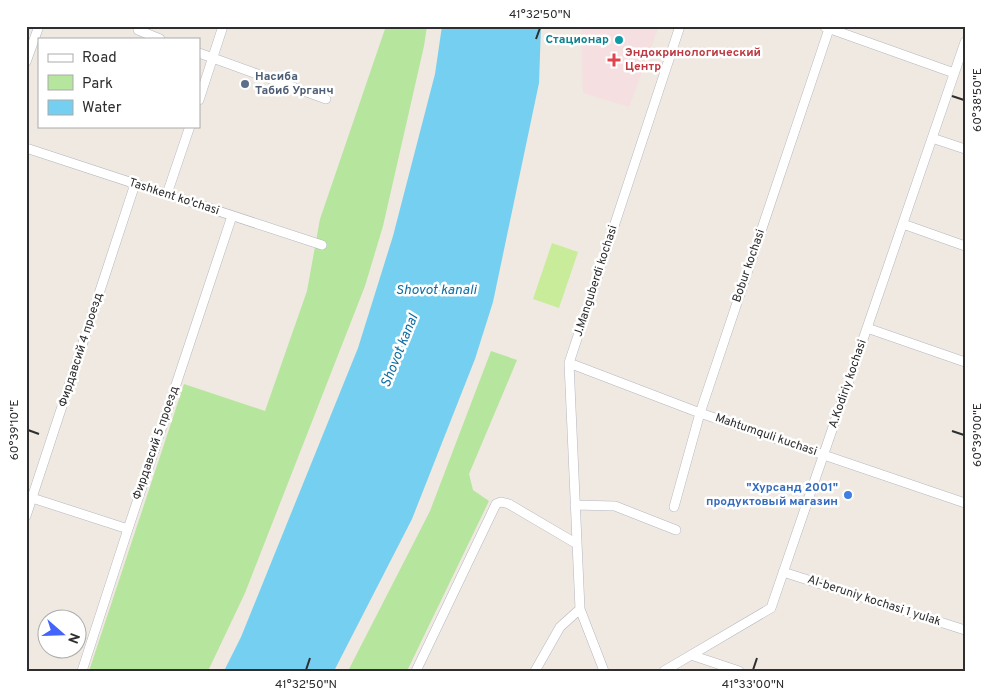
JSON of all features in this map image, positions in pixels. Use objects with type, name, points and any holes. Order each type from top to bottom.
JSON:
[{"type":"street","points":[[26,62],[38,26]]},
{"type":"street","points":[[200,97],[224,26]]},
{"type":"street","name":"J.Manguberdi kochasi","points":[[604,671],[580,609],[569,363],[680,26]]},
{"type":"street","points":[[827,27],[954,72]]},
{"type":"street","name":"Bobur kochasi","points":[[674,507],[700,413],[827,27]]},
{"type":"street","points":[[138,30],[158,38]]},
{"type":"street","name":"A.Kodiriy kochasi","points":[[664,671],[770,608],[965,42]]},
{"type":"street","points":[[200,53],[326,99]]},
{"type":"street","points":[[168,194],[189,128]]},
{"type":"street","points":[[932,138],[965,149]]},
{"type":"street","name":"Tashkent ko'chasi","points":[[26,148],[322,245]]},
{"type":"street","name":"Фирдавсий 4 проезд","points":[[26,516],[29,497],[135,184]]},
{"type":"street","name":"Фирдавсий 5 проезд","points":[[82,671],[232,216]]},
{"type":"street","points":[[903,224],[965,246]]},
{"type":"street","points":[[867,328],[965,362]]},
{"type":"street","name":"Mahtumquli kuchasi","points":[[569,363],[700,413],[965,503]]},
{"type":"street","points":[[29,497],[128,528]]},
{"type":"street","points":[[416,671],[496,504],[501,502],[509,504],[577,544]]},
{"type":"street","points":[[576,504],[615,506],[676,530]]},
{"type":"street","name":"Al-beruniy kochasi 1 yulak","points":[[783,572],[965,630]]},
{"type":"street","points":[[535,671],[560,627],[580,609]]},
{"type":"street","points":[[691,655],[739,671]]},
{"type":"shaded area","name":"Эндокринологический Центр","points":[[581,26],[659,26],[629,107],[583,93]]},
{"type":"green space","points":[[386,26],[427,26],[383,226],[365,286],[245,593],[208,671],[89,671],[184,384],[265,411],[307,291],[320,219]]},
{"type":"green space","points":[[552,243],[578,252],[559,308],[533,299]]},
{"type":"green space","points":[[491,351],[517,360],[469,474],[473,490],[489,501],[407,671],[348,671],[430,511]]},
{"type":"water","name":"Shovot kanali","points":[[442,26],[541,26],[539,83],[493,302],[475,359],[412,519],[334,671],[224,671],[241,637],[358,348],[393,236],[435,74]]},
{"type":"place","name":"Стационар","points":[[619,40]]},
{"type":"place","name":"Эндокринологический Центр","points":[[614,60]]},
{"type":"place","name":"Насиба Табиб Урганч","points":[[245,84]]},
{"type":"place","name":"\"Хурсанд 2001\" продуктовый магазин","points":[[848,495]]},
{"type":"water label","name":"Shovot kanal","points":[[400,351]]}]
